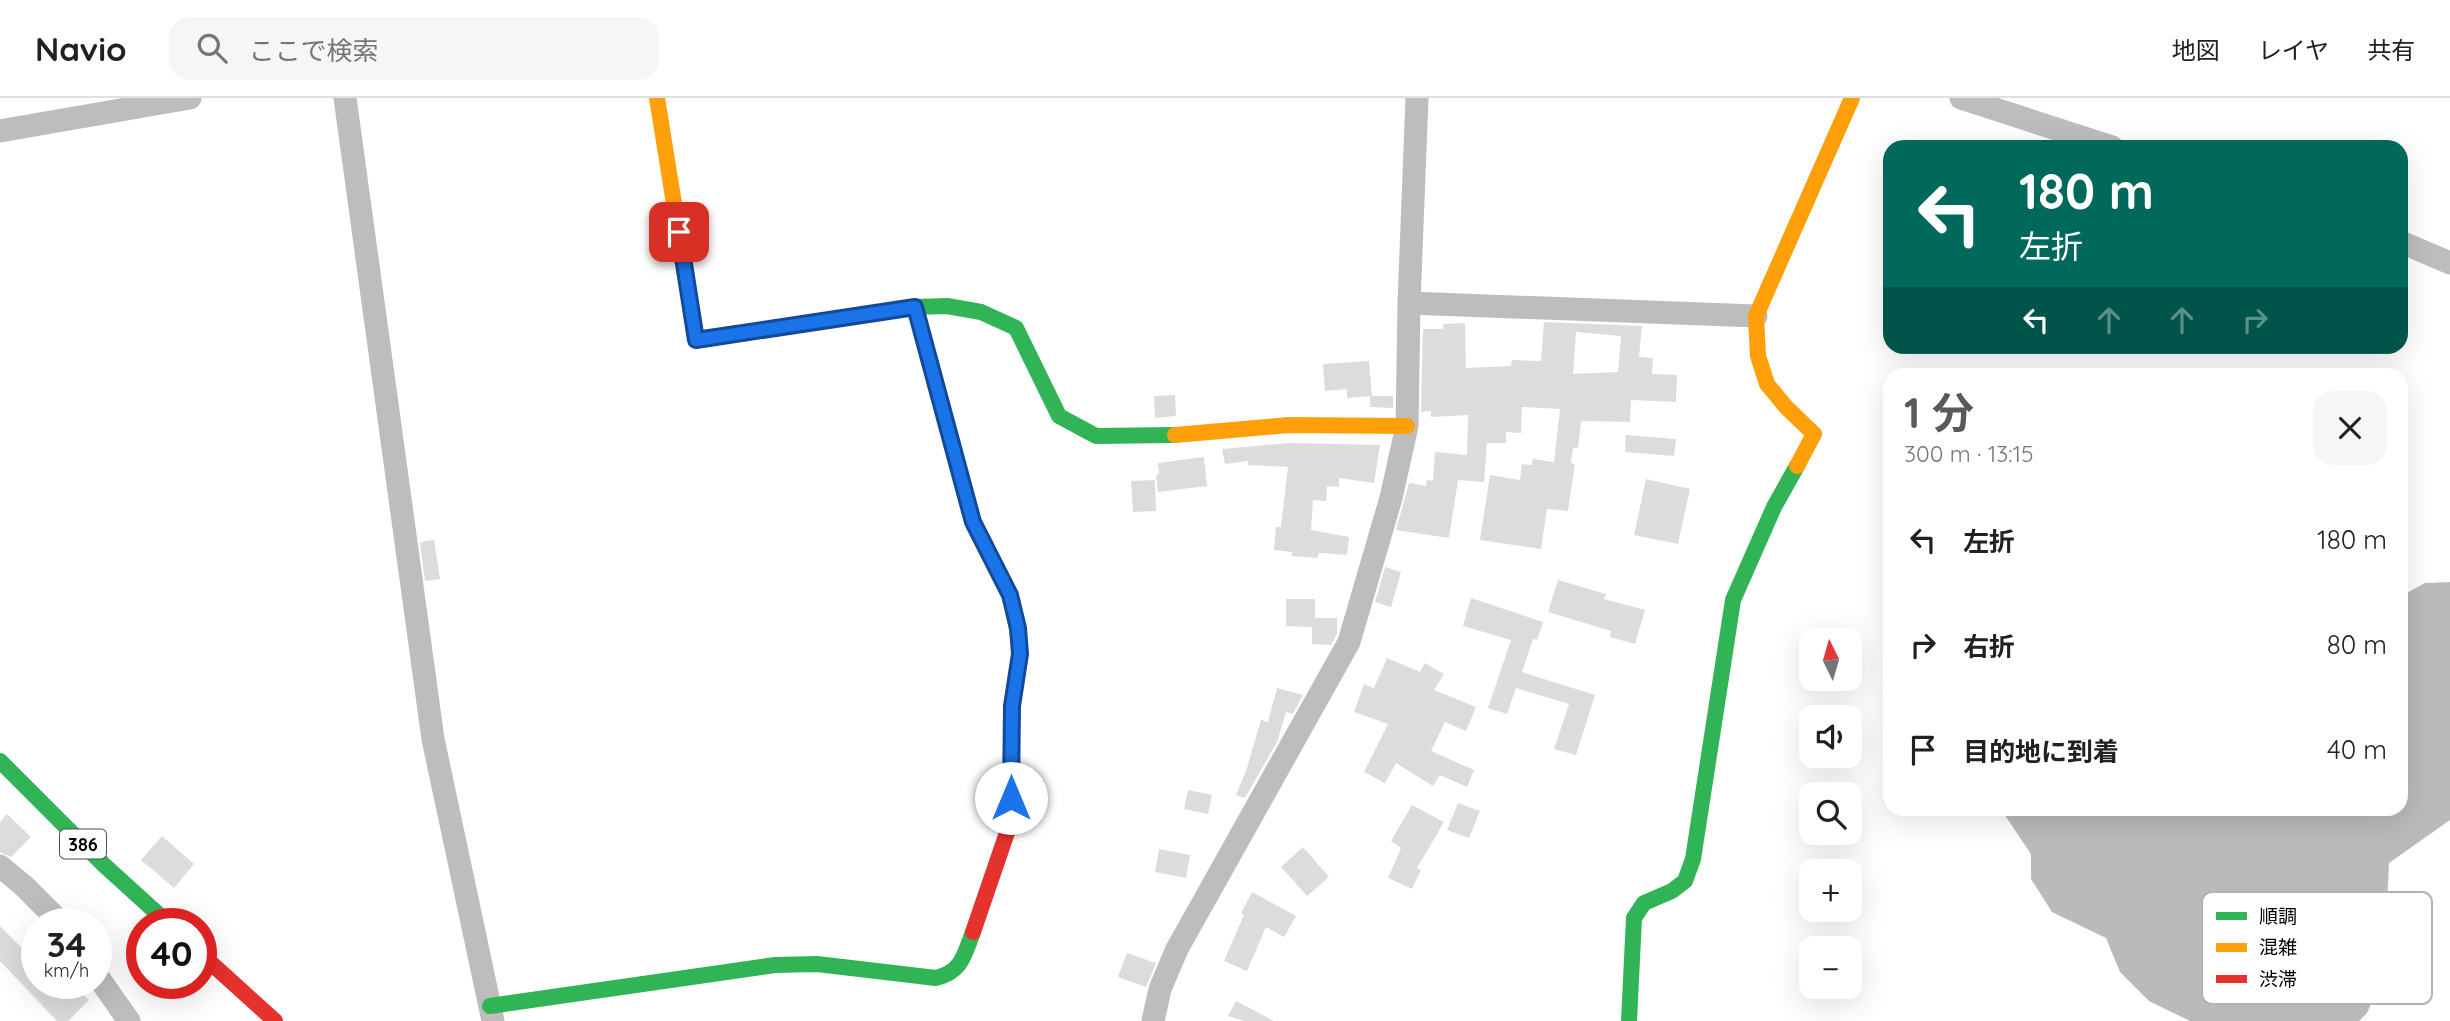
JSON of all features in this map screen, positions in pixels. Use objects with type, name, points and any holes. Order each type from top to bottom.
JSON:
[{"type":"main road","points":[[657,98],[696,340],[915,307],[947,306],[981,312],[1016,328],[1059,416],[1096,436],[1152,437],[1289,425],[1407,426]]},
{"type":"main road","points":[[1629,1021],[1634,918],[1644,903],[1672,891],[1685,881],[1693,859],[1733,600],[1774,507],[1814,434],[1765,383],[1755,345],[1756,316],[1852,98]]},
{"type":"main road","points":[[491,1013],[775,965],[817,964],[936,978],[950,975],[962,962],[1011,821],[1012,706],[1020,654],[1018,628],[1010,595],[973,522],[915,307]]},
{"type":"main road","name":"386","points":[[0,761],[104,865],[151,908]]},
{"type":"main road","points":[[217,968],[275,1021]]},
{"type":"street","points":[[0,131],[190,98]]},
{"type":"street","points":[[345,98],[433,739],[491,1013]]},
{"type":"street","points":[[1153,1021],[1160,989],[1177,949],[1349,642],[1391,498],[1407,426],[1417,98]]},
{"type":"street","points":[[1961,98],[2090,140]]},
{"type":"street","points":[[2408,245],[2450,263]]},
{"type":"street","points":[[1409,303],[1756,316]]},
{"type":"street","points":[[0,866],[46,908]]},
{"type":"street","points":[[112,997],[129,1021]]},
{"type":"shaded area","points":[[2450,582],[2450,820],[2389,863],[2388,892],[2202,892],[2202,1004],[2371,1004],[2367,1013],[2359,1021],[2190,1021],[2149,1001],[2120,972],[2106,938],[2052,912],[2031,879],[2031,854],[2005,816],[2408,816],[2408,592],[2425,583]]},
{"type":"building","points":[[1544,322],[1642,326],[1639,357],[1653,358],[1652,374],[1677,375],[1676,402],[1631,400],[1630,422],[1581,421],[1578,448],[1573,448],[1571,463],[1575,464],[1568,511],[1547,509],[1541,549],[1480,540],[1490,475],[1520,480],[1522,464],[1532,465],[1533,459],[1554,462],[1560,409],[1522,407],[1521,433],[1506,432],[1506,443],[1487,443],[1484,482],[1458,480],[1449,538],[1396,530],[1409,483],[1426,486],[1427,480],[1433,481],[1435,452],[1467,455],[1468,415],[1431,417],[1431,411],[1421,412],[1423,329],[1443,329],[1443,324],[1465,323],[1466,368],[1511,366],[1512,360],[1541,361]],"holes":[[[1576,332],[1621,336],[1618,372],[1573,374]]]},
{"type":"building","points":[[1369,361],[1372,396],[1347,398],[1347,389],[1325,391],[1323,364]]},
{"type":"building","points":[[1175,395],[1176,416],[1155,418],[1154,396]]},
{"type":"building","points":[[1370,396],[1393,396],[1393,408],[1370,407]]},
{"type":"building","points":[[1626,435],[1676,439],[1674,456],[1625,452]]},
{"type":"building","points":[[1290,443],[1380,445],[1374,483],[1339,478],[1339,487],[1327,486],[1326,501],[1313,500],[1311,530],[1349,537],[1347,555],[1319,553],[1318,558],[1291,556],[1293,552],[1274,550],[1276,527],[1281,527],[1288,467],[1248,465],[1248,461],[1225,464],[1222,449]]},
{"type":"building","points":[[1204,457],[1207,486],[1158,492],[1158,463]]},
{"type":"building","points":[[1646,479],[1690,489],[1678,544],[1634,535]]},
{"type":"building","points":[[1155,480],[1156,511],[1133,512],[1131,481]]},
{"type":"building","points":[[434,540],[440,579],[425,581],[420,542]]},
{"type":"building","points":[[1385,567],[1401,572],[1391,607],[1375,602]]},
{"type":"building","points":[[1558,580],[1606,594],[1604,599],[1645,610],[1635,644],[1610,637],[1611,631],[1548,612]]},
{"type":"building","points":[[1471,598],[1543,622],[1537,640],[1533,639],[1522,672],[1595,695],[1576,755],[1554,749],[1569,704],[1516,688],[1507,714],[1488,708],[1511,640],[1463,626]]},
{"type":"building","points":[[1286,599],[1315,599],[1315,618],[1337,618],[1337,634],[1331,645],[1312,644],[1312,627],[1286,626]]},
{"type":"building","points":[[1387,658],[1420,672],[1425,663],[1444,674],[1434,690],[1476,707],[1466,731],[1445,722],[1431,751],[1474,770],[1467,787],[1440,775],[1433,786],[1396,763],[1385,783],[1364,772],[1388,724],[1354,712],[1364,684],[1374,688]]},
{"type":"building","points":[[1277,688],[1303,695],[1293,714],[1286,712],[1277,742],[1245,798],[1236,795],[1261,720],[1268,722]]},
{"type":"building","points":[[1188,790],[1212,795],[1208,814],[1184,809]]},
{"type":"building","points":[[1458,803],[1480,811],[1469,838],[1447,830]]},
{"type":"building","points":[[1412,805],[1444,822],[1417,868],[1421,870],[1412,889],[1388,878],[1401,848],[1391,841]]},
{"type":"building","points":[[7,814],[31,837],[11,857],[0,852],[0,822]]},
{"type":"building","points":[[162,836],[194,864],[174,888],[141,860]]},
{"type":"building","points":[[1303,847],[1329,877],[1307,896],[1281,867]]},
{"type":"building","points":[[1159,849],[1190,855],[1186,878],[1155,872]]},
{"type":"building","points":[[1252,892],[1296,916],[1284,937],[1266,927],[1247,971],[1224,961],[1244,915],[1241,913]]},
{"type":"building","points":[[0,926],[21,947],[21,983],[0,961]]},
{"type":"building","points":[[1127,953],[1156,963],[1146,987],[1118,977]]},
{"type":"building","points":[[36,999],[89,1000],[68,1021],[57,1021]]},
{"type":"building","points":[[1236,1001],[1274,1021],[1244,1021],[1228,1016]]},
{"type":"traffic: fast","points":[[797,325],[915,307],[947,306],[981,312],[1016,328],[1059,416],[1096,436],[1175,435]]},
{"type":"traffic: fast","points":[[915,307],[973,522],[1010,595],[1019,639]]},
{"type":"traffic: fast","points":[[1629,1021],[1634,918],[1644,903],[1672,891],[1685,881],[1693,859],[1733,600],[1774,507],[1797,466]]},
{"type":"traffic: fast","points":[[0,761],[104,865],[151,908]]},
{"type":"traffic: fast","points":[[490,1006],[775,965],[817,964],[936,978],[957,967],[973,932]]},
{"type":"traffic: slow","points":[[657,98],[696,340],[797,325]]},
{"type":"traffic: slow","points":[[1797,466],[1814,434],[1767,384],[1758,356],[1756,316],[1852,98]]},
{"type":"traffic: slow","points":[[1175,435],[1289,425],[1407,426]]},
{"type":"traffic: jam","points":[[973,932],[1011,821],[1012,706],[1020,654],[1019,639]]},
{"type":"traffic: jam","points":[[217,968],[275,1021]]},
{"type":"route","points":[[679,232],[696,340],[915,307],[973,522],[982,545],[1010,595],[1018,628],[1020,654],[1012,706],[1011,798]]}]
